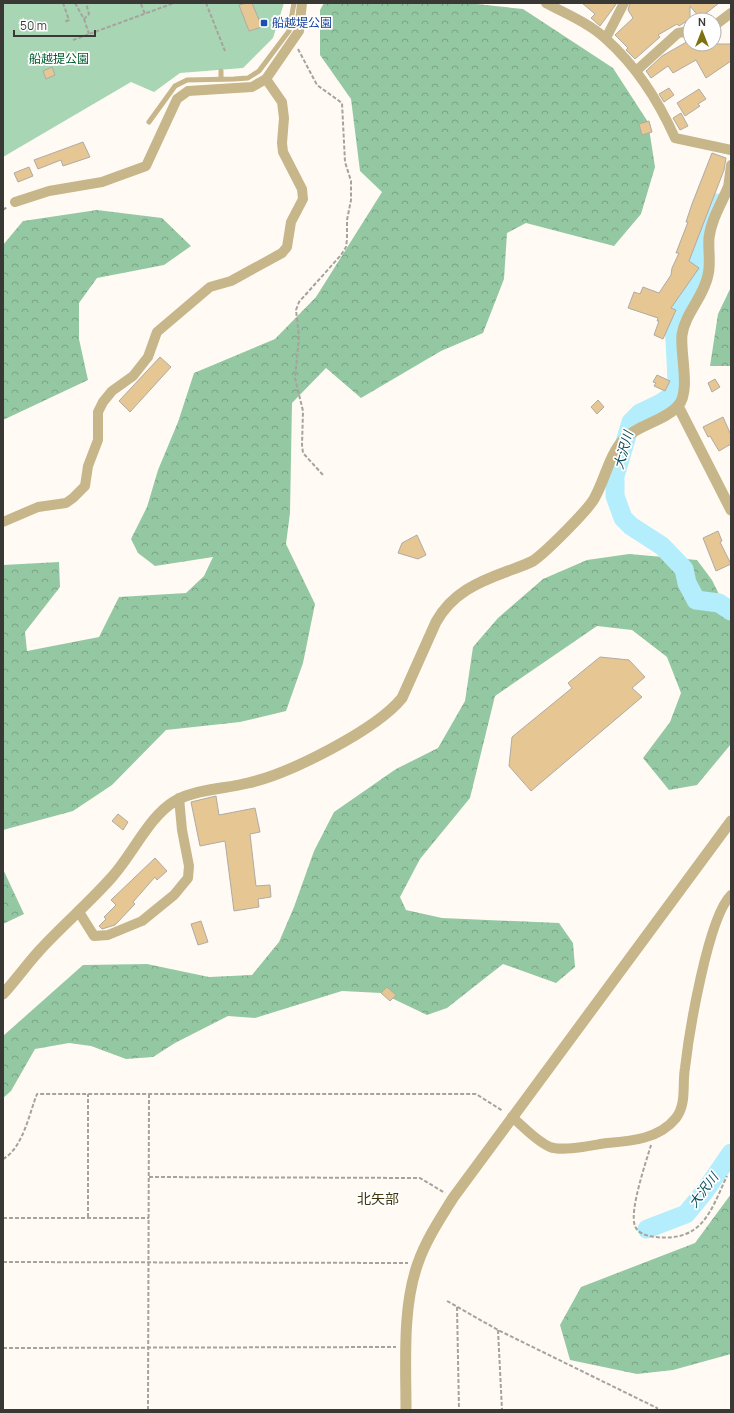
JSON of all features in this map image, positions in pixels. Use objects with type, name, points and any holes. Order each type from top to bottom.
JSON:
[{"type":"street","points":[[15,202],[49,191],[102,182],[146,166],[177,99],[188,91],[252,87],[266,79],[294,41],[299,31],[302,3]]},
{"type":"street","points":[[546,3],[585,23],[606,38],[636,71],[665,115],[675,138],[731,150]]},
{"type":"street","points":[[606,38],[624,3]]},
{"type":"street","points":[[722,20],[731,13]]},
{"type":"street","points":[[636,71],[678,33],[682,32]]},
{"type":"street","points":[[3,522],[38,507],[66,503],[73,498],[85,486],[88,466],[98,440],[98,412],[103,402],[112,391],[133,376],[148,357],[157,332],[210,287],[231,281],[282,253],[287,247],[291,222],[303,199],[302,189],[283,152],[282,143],[284,118],[282,102],[266,79]]},
{"type":"street","points":[[3,994],[40,950],[79,912],[130,856],[154,818],[164,808],[179,798],[250,783],[287,770],[328,750],[385,715],[402,698],[436,622],[443,610],[452,600],[476,584],[532,561],[542,553],[593,500],[610,463],[624,439],[635,431],[667,415],[678,406],[684,390],[682,334],[685,323],[704,289],[708,274],[711,230],[729,185],[731,164]]},
{"type":"street","points":[[678,406],[731,510]]},
{"type":"street","points":[[79,912],[94,936],[108,935],[142,921],[174,895],[188,878],[189,866],[182,830],[179,798]]},
{"type":"street","points":[[406,1410],[406,1346],[409,1299],[417,1263],[431,1234],[453,1198],[731,821]]},
{"type":"street","points":[[512,1117],[543,1143],[552,1147],[564,1148],[627,1141],[650,1136],[664,1129],[676,1117],[683,1105],[684,1075],[689,1036],[714,925],[731,895]]},
{"type":"lane","points":[[149,122],[176,86],[187,80],[248,78],[259,71],[289,31],[294,3]]},
{"type":"lane","points":[[221,71],[221,79]]},
{"type":"path","points":[[63,3],[69,20],[64,22]]},
{"type":"path","points":[[75,3],[84,19],[89,34]]},
{"type":"path","points":[[84,19],[89,14],[86,3]]},
{"type":"path","points":[[141,3],[145,14]]},
{"type":"path","points":[[73,40],[174,3]]},
{"type":"path","points":[[206,3],[225,51]]},
{"type":"path","points":[[294,41],[317,85],[342,103],[345,162],[351,181],[351,200],[346,220],[346,247],[341,255],[299,302],[296,310],[299,337],[295,378],[303,411],[302,445],[304,453],[323,475]]},
{"type":"path","points":[[3,1159],[10,1155],[19,1140],[37,1094],[476,1094],[512,1117]]},
{"type":"path","points":[[88,1094],[88,1217]]},
{"type":"path","points":[[148,1410],[149,1094]]},
{"type":"path","points":[[650,1136],[651,1146],[644,1167],[634,1211],[635,1227],[639,1232],[649,1236],[664,1238],[693,1233],[704,1221],[727,1176]]},
{"type":"path","points":[[149,1177],[420,1178],[453,1198]]},
{"type":"path","points":[[3,1218],[149,1218]]},
{"type":"path","points":[[3,1262],[417,1263]]},
{"type":"path","points":[[447,1302],[498,1330],[657,1408],[657,1410]]},
{"type":"path","points":[[457,1307],[459,1410]]},
{"type":"path","points":[[498,1330],[502,1410]]},
{"type":"path","points":[[3,1348],[406,1346]]},
{"type":"green space","name":"船越提公園","points":[[3,3],[284,3],[273,38],[243,68],[180,73],[154,92],[131,82],[3,157]]},
{"type":"green space","points":[[324,3],[467,3],[523,9],[613,68],[648,122],[655,167],[641,214],[614,246],[526,223],[507,233],[504,279],[483,333],[441,351],[361,398],[326,368],[292,403],[290,513],[286,544],[315,604],[303,663],[286,711],[240,722],[166,730],[112,785],[73,811],[3,830],[3,565],[59,562],[60,587],[25,632],[27,651],[99,637],[119,597],[186,593],[204,576],[213,557],[155,566],[138,553],[131,539],[147,507],[158,470],[178,422],[194,373],[275,339],[316,297],[382,192],[360,171],[351,99],[320,55],[320,10]]},
{"type":"green space","points":[[97,210],[162,218],[191,246],[164,265],[97,278],[79,303],[79,339],[88,380],[3,420],[3,245],[23,221]]},
{"type":"green space","points":[[731,287],[731,366],[710,366],[718,314]]},
{"type":"green space","points":[[629,554],[697,560],[712,580],[731,619],[731,744],[697,785],[669,790],[643,758],[670,722],[681,693],[667,657],[632,630],[597,626],[495,696],[470,798],[420,859],[400,897],[406,910],[442,918],[559,923],[573,943],[575,967],[556,983],[503,964],[447,1008],[427,1015],[381,993],[342,991],[255,1018],[228,1016],[175,1043],[153,1057],[126,1059],[91,1046],[69,1043],[35,1049],[11,1091],[3,1098],[3,1036],[83,965],[147,964],[209,977],[252,975],[279,942],[294,907],[314,851],[334,812],[396,769],[438,748],[465,701],[473,647],[498,618],[543,579],[587,560]]},
{"type":"green space","points":[[3,869],[24,914],[3,924]]},
{"type":"green space","points":[[731,1194],[731,1354],[673,1370],[637,1374],[570,1360],[560,1325],[581,1287],[695,1243]]},
{"type":"building","points":[[252,3],[262,27],[249,31],[239,5]]},
{"type":"building","points":[[582,3],[617,3],[600,26],[591,18],[595,14]]},
{"type":"building","points":[[630,3],[719,3],[708,12],[695,12],[690,6],[690,12],[682,12],[682,24],[679,26],[677,24],[658,35],[660,37],[635,59],[626,50],[628,48],[615,35],[633,18],[628,10]]},
{"type":"building","points":[[722,44],[731,44],[731,61],[706,78],[696,60],[673,73],[668,66],[651,78],[646,71],[662,56],[682,45],[682,52],[722,52]]},
{"type":"building","points":[[52,67],[55,75],[46,79],[43,71]]},
{"type":"building","points":[[669,88],[674,95],[664,102],[659,94]]},
{"type":"building","points":[[699,89],[706,99],[698,104],[700,106],[685,116],[677,103]]},
{"type":"building","points":[[681,113],[688,126],[680,130],[673,118]]},
{"type":"building","points":[[649,121],[652,132],[642,135],[639,124]]},
{"type":"building","points":[[83,142],[90,157],[63,166],[61,160],[38,169],[34,160]]},
{"type":"building","points":[[712,153],[726,158],[724,170],[689,261],[699,268],[671,308],[676,310],[663,339],[654,335],[659,321],[657,321],[658,318],[628,308],[634,292],[640,294],[643,287],[659,293],[671,275],[672,268],[679,253],[676,253],[688,222],[686,222],[692,204]]},
{"type":"building","points":[[29,167],[33,176],[18,182],[14,173]]},
{"type":"building","points":[[160,357],[171,367],[130,412],[119,401]]},
{"type":"building","points":[[657,375],[670,381],[665,391],[654,386],[656,383],[653,382]]},
{"type":"building","points":[[715,379],[720,387],[712,392],[708,383]]},
{"type":"building","points":[[598,400],[604,407],[597,414],[591,407]]},
{"type":"building","points":[[723,417],[731,435],[731,444],[719,451],[710,436],[708,437],[703,427]]},
{"type":"building","points":[[718,531],[722,541],[720,542],[731,564],[716,571],[703,538]]},
{"type":"building","points":[[417,535],[426,555],[418,559],[398,553],[402,543]]},
{"type":"building","points":[[600,657],[629,660],[645,677],[632,688],[642,697],[531,791],[509,766],[512,737],[572,688],[568,683]]},
{"type":"building","points":[[216,796],[219,815],[255,808],[260,832],[250,834],[256,886],[270,885],[271,897],[258,899],[259,907],[234,911],[225,841],[200,846],[191,802]]},
{"type":"building","points":[[118,814],[128,822],[123,830],[112,821]]},
{"type":"building","points":[[155,858],[167,871],[157,880],[155,877],[133,902],[135,904],[115,925],[102,929],[99,926],[106,919],[104,917],[116,905],[111,900]]},
{"type":"building","points":[[201,921],[208,942],[198,945],[191,924]]},
{"type":"building","points":[[387,987],[396,995],[390,1001],[381,993]]},
{"type":"waterway","name":"大沢川","points":[[716,203],[701,236],[698,275],[693,290],[677,310],[674,322],[677,380],[674,394],[661,403],[640,413],[631,422],[615,476],[615,496],[623,518],[631,526],[662,546],[684,569],[687,583],[696,600],[719,603],[731,611]]},
{"type":"waterway","name":"大沢川","points":[[647,1229],[686,1214],[705,1191],[731,1153]]},
{"type":"place","name":"船越堤公園","points":[[264,23]]},
{"type":"district","name":"北矢部","points":[[378,1199]]}]
